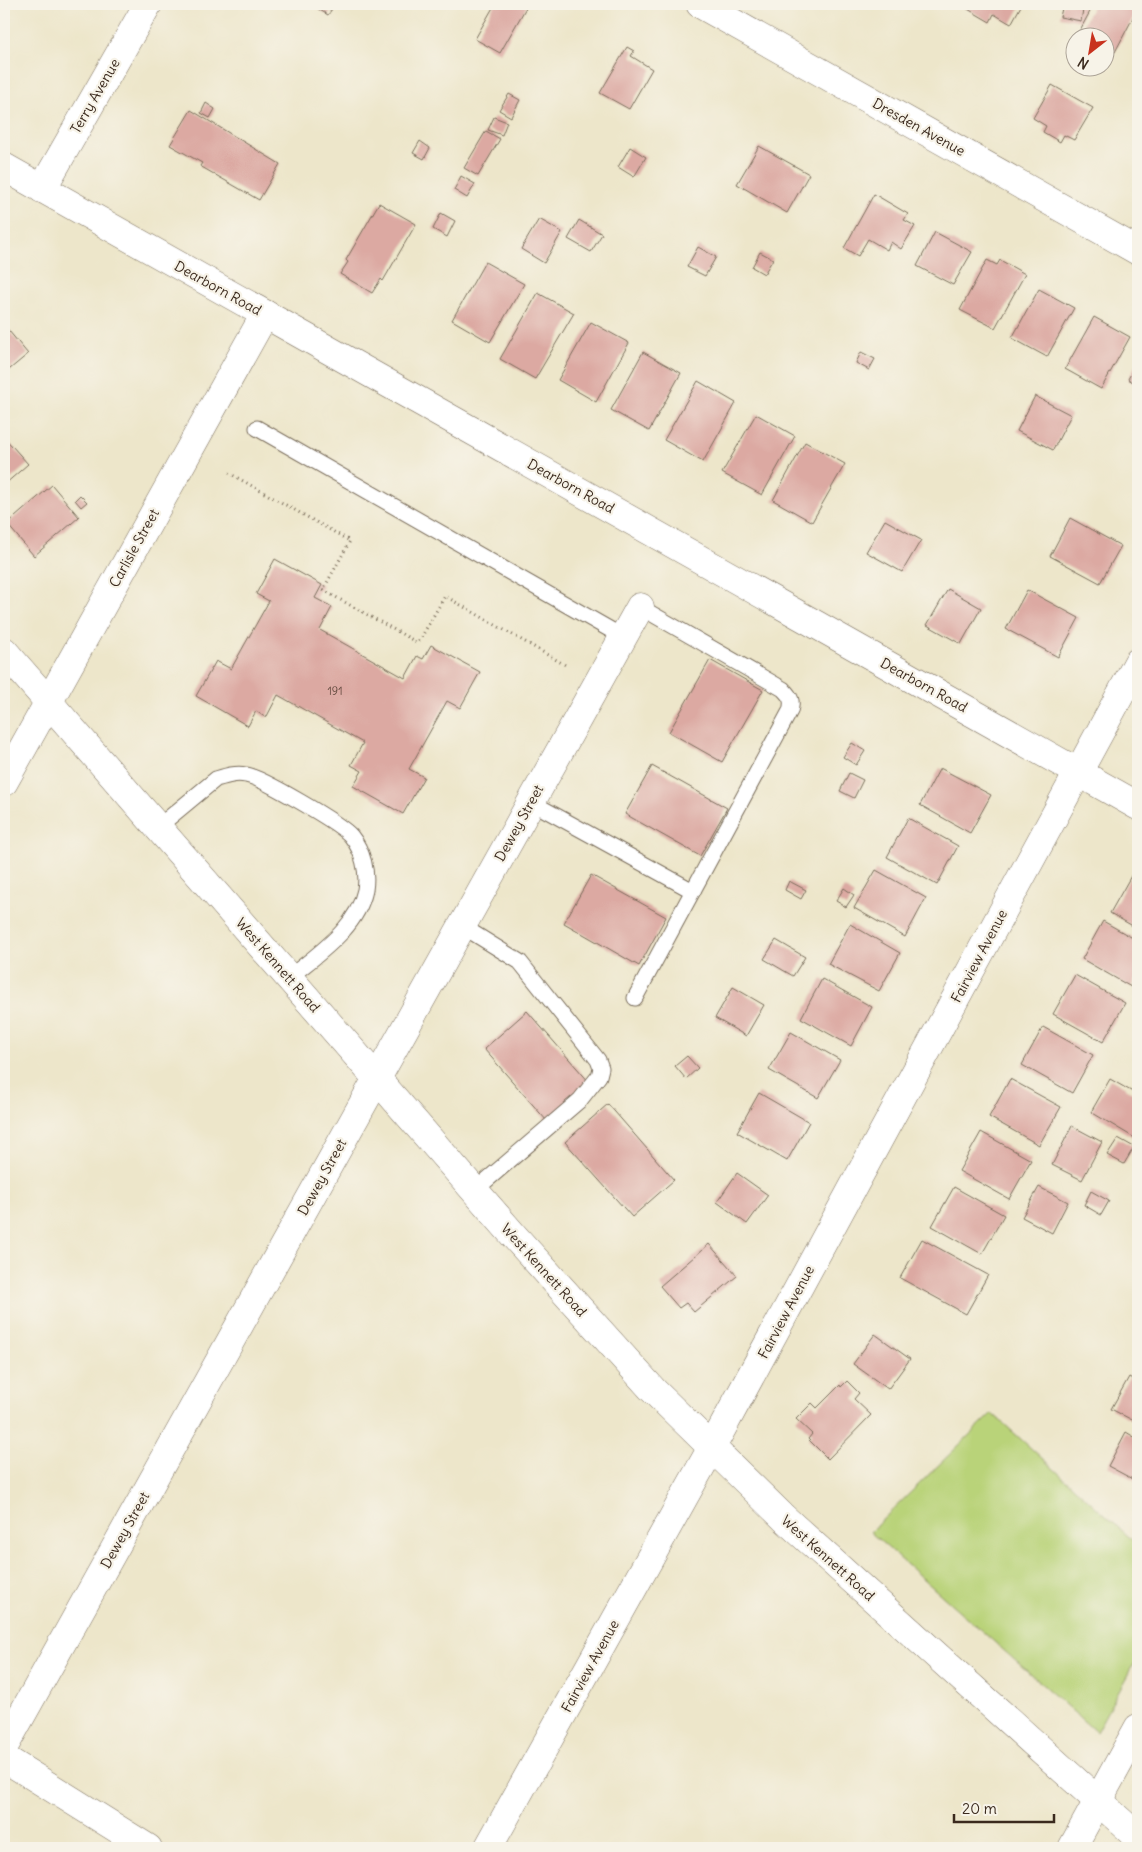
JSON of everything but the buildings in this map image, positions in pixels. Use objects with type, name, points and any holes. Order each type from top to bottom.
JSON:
[{"type":"street","name":"Terry Avenue","points":[[42,188],[148,4]]},
{"type":"street","name":"Dresden Avenue","points":[[700,4],[1138,251]]},
{"type":"street","name":"Dearborn Road","points":[[4,167],[1138,806]]},
{"type":"street","name":"Carlisle Street","points":[[4,782],[265,314]]},
{"type":"street","name":"Dewey Street","points":[[4,1747],[640,607]]},
{"type":"street","name":"West Kennett Road","points":[[4,651],[474,1191],[603,1336],[711,1449],[784,1518],[1138,1837]]},
{"type":"street","name":"Fairview Avenue","points":[[488,1848],[711,1449],[1138,662]]},
{"type":"street","points":[[1072,1848],[1138,1728]]},
{"type":"street","points":[[4,1758],[148,1848]]},
{"type":"lane","points":[[257,428],[623,637]]},
{"type":"lane","points":[[635,998],[790,712],[792,704],[790,696],[783,689],[640,607]]},
{"type":"lane","points":[[158,827],[216,779],[227,775],[241,775],[264,783],[337,824],[350,836],[363,859],[366,873],[365,890],[360,907],[345,928],[289,978]]},
{"type":"lane","points":[[531,802],[693,891]]},
{"type":"lane","points":[[462,926],[520,962],[598,1060],[601,1068],[599,1076],[580,1100],[474,1191]]},
{"type":"path","points":[[229,473],[350,541],[323,590],[418,643],[445,596],[567,666]]},
{"type":"green space","points":[[992,1413],[1138,1545],[1138,1656],[1096,1732],[870,1532]]}]
